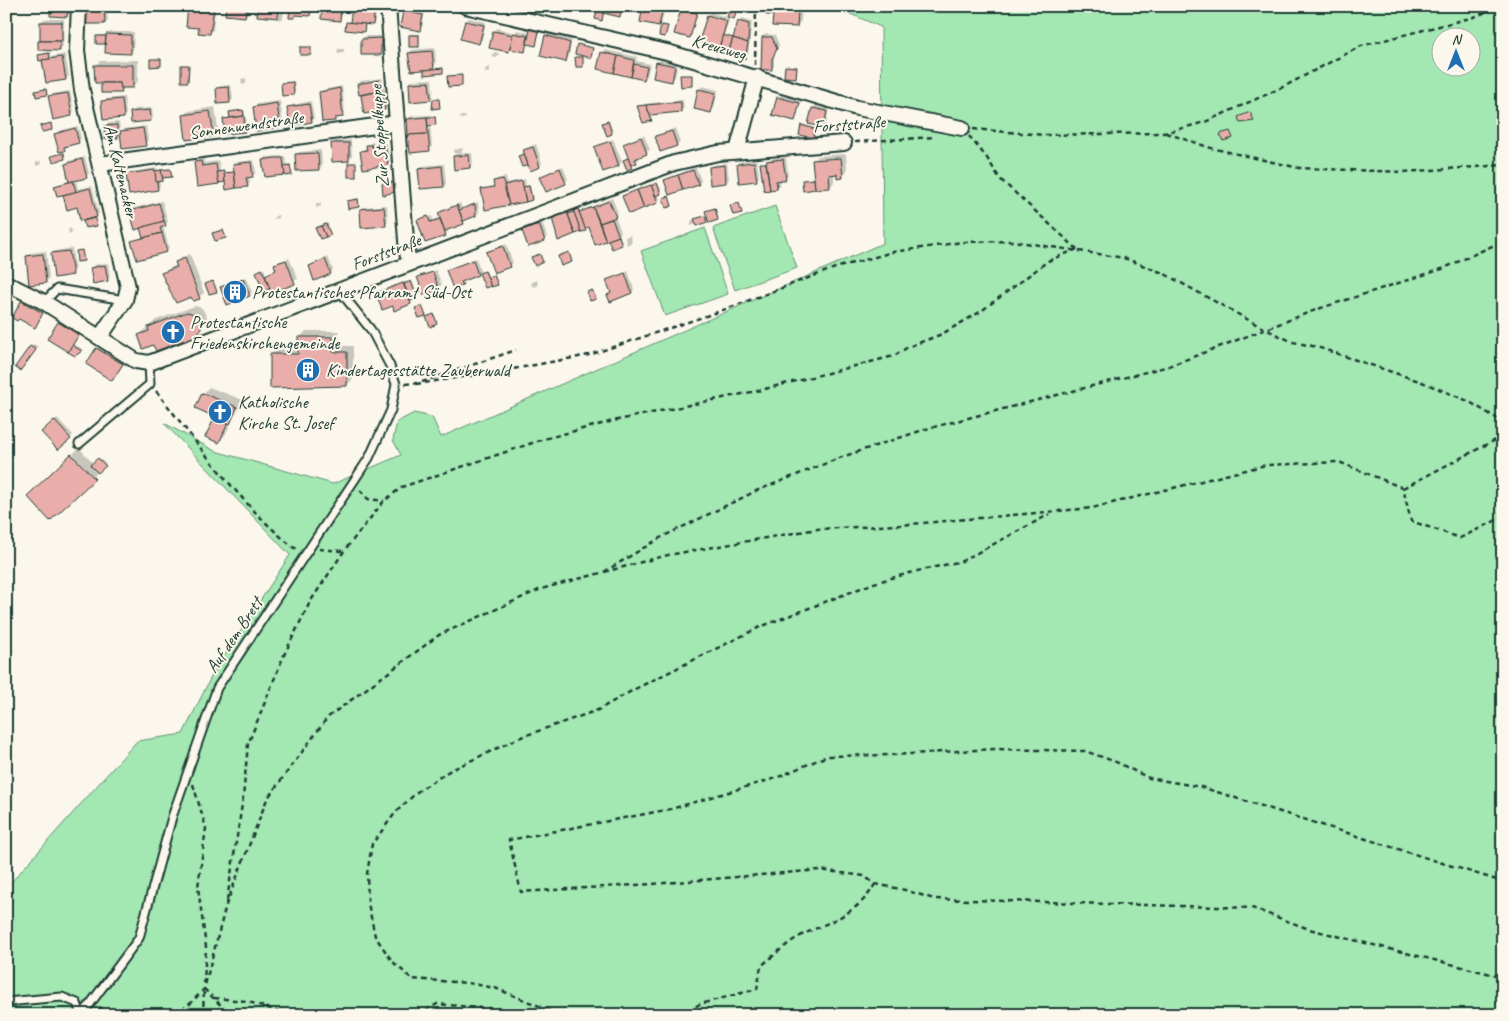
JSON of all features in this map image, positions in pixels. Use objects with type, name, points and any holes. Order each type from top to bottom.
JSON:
[{"type":"street","name":"Am Kaltenacker","points":[[79,6],[77,33],[79,69],[128,277],[126,300]]},
{"type":"street","name":"Zur Stoppelkuppe","points":[[388,6],[410,263]]},
{"type":"street","name":"Kreuzweg","points":[[465,6],[657,50],[857,108],[962,128]]},
{"type":"street","points":[[738,151],[755,77]]},
{"type":"street","name":"Sonnenwendstraße","points":[[100,164],[397,123]]},
{"type":"street","name":"Forststraße","points":[[149,363],[648,172],[700,157],[738,151],[844,143]]},
{"type":"street","points":[[6,283],[44,302],[136,361],[149,363]]},
{"type":"street","points":[[100,337],[126,300]]},
{"type":"lane","points":[[44,302],[57,289],[126,300]]},
{"type":"lane","points":[[339,290],[371,330],[396,384]]},
{"type":"lane","points":[[79,444],[150,384],[149,363]]},
{"type":"lane","name":"Auf dem Brett","points":[[81,1015],[139,938],[172,817],[217,688],[369,458],[390,410],[396,384]]},
{"type":"lane","points":[[6,1002],[62,997],[78,1003],[81,1015]]},
{"type":"path","points":[[755,77],[756,6]]},
{"type":"path","points":[[962,128],[1044,136],[1164,133],[1205,122],[1283,87],[1360,46],[1474,17],[1500,6]]},
{"type":"path","points":[[962,128],[987,158],[1000,179],[1077,249]]},
{"type":"path","points":[[1164,133],[1211,148],[1299,168],[1403,172],[1503,165]]},
{"type":"path","name":"Forststraße","points":[[844,143],[940,135]]},
{"type":"path","points":[[396,384],[416,384],[589,355],[715,313],[835,268],[893,252],[963,242],[1003,241],[1077,249],[1124,258],[1163,273],[1265,329],[1293,342],[1317,347],[1422,382],[1468,401],[1503,422]]},
{"type":"path","points":[[600,575],[660,538],[756,491],[842,457],[926,429],[1169,366],[1318,309],[1442,269],[1503,241]]},
{"type":"path","points":[[174,1015],[191,1003],[204,989],[226,905],[243,798],[248,744],[284,655],[310,602],[344,552],[384,501],[402,486],[544,439],[613,421],[761,390],[894,356],[908,347],[942,334],[980,312],[1048,260],[1077,249]]},
{"type":"path","points":[[416,384],[516,350]]},
{"type":"path","points":[[150,384],[241,498],[272,530],[294,548],[344,552]]},
{"type":"path","points":[[226,905],[267,799],[328,717],[440,635],[541,589],[600,575],[668,555],[817,529],[900,525],[1092,508],[1266,465],[1339,462],[1403,488],[1503,436]]},
{"type":"path","points":[[362,483],[360,491],[368,499],[384,501]]},
{"type":"path","points":[[1403,488],[1411,522],[1460,538],[1503,517]]},
{"type":"path","points":[[555,1015],[549,1010],[495,988],[468,983],[412,979],[392,962],[375,936],[368,903],[367,874],[372,844],[396,812],[417,792],[449,772],[521,737],[598,710],[635,688],[760,627],[874,583],[962,561],[1051,513]]},
{"type":"path","points":[[1503,882],[1201,787],[1149,778],[1116,762],[1085,751],[994,748],[892,755],[827,756],[776,778],[671,809],[509,840],[521,892],[652,884],[820,870],[864,876],[874,884],[943,900],[1252,908],[1309,929],[1503,977]]},
{"type":"path","points":[[189,768],[206,828],[198,887],[206,947],[203,1015]]},
{"type":"path","points":[[680,1015],[700,1004],[757,989],[761,966],[795,939],[835,922],[870,893],[874,884]]},
{"type":"path","points":[[204,989],[231,1015]]},
{"type":"path","points":[[214,998],[246,1000],[290,1015]]},
{"type":"path","points":[[90,1003],[116,1015]]},
{"type":"path","points":[[418,1015],[437,1004],[535,1013],[549,1010]]},
{"type":"green space","points":[[832,6],[1503,6],[1503,1015],[6,1015],[6,888],[137,741],[183,734],[213,673],[290,555],[164,423],[215,451],[333,484],[401,455],[393,440],[397,422],[414,413],[432,417],[441,437],[883,243],[881,27]]},
{"type":"green space","points":[[775,206],[797,268],[735,290],[713,228]]},
{"type":"green space","points":[[705,228],[728,294],[665,316],[641,251]]},
{"type":"building","points":[[51,6],[68,6],[67,17],[50,16]]},
{"type":"building","points":[[85,6],[104,6],[105,24],[85,24]]},
{"type":"building","points":[[188,6],[214,7],[210,34],[198,33],[199,28],[186,27]]},
{"type":"building","points":[[226,6],[247,6],[245,17],[225,15]]},
{"type":"building","points":[[258,6],[279,6],[278,18],[257,16]]},
{"type":"building","points":[[290,6],[311,6],[310,16],[295,15],[295,18],[289,18]]},
{"type":"building","points":[[322,6],[341,6],[340,21],[321,19]]},
{"type":"building","points":[[352,6],[375,7],[373,25],[350,23]]},
{"type":"building","points":[[605,6],[622,6],[620,17],[603,13]]},
{"type":"building","points":[[643,6],[663,8],[659,26],[640,22]]},
{"type":"building","points":[[731,6],[738,7],[734,19],[727,17]]},
{"type":"building","points":[[766,6],[786,6],[786,10],[798,11],[797,27],[772,26],[773,15],[766,15]]},
{"type":"building","points":[[598,7],[604,9],[602,21],[595,19]]},
{"type":"building","points":[[681,9],[697,13],[690,38],[674,34]]},
{"type":"building","points":[[403,11],[423,15],[420,31],[400,27]]},
{"type":"building","points":[[707,15],[727,21],[719,48],[699,42]]},
{"type":"building","points":[[465,21],[484,25],[479,44],[460,39]]},
{"type":"building","points":[[738,21],[749,24],[748,43],[733,38]]},
{"type":"building","points":[[40,22],[62,22],[62,41],[40,41]]},
{"type":"building","points":[[346,22],[365,24],[364,32],[345,30]]},
{"type":"building","points":[[661,25],[668,26],[665,37],[659,36]]},
{"type":"building","points":[[530,29],[539,31],[536,46],[527,44]]},
{"type":"building","points":[[493,31],[513,35],[509,52],[489,48]]},
{"type":"building","points":[[513,33],[528,36],[525,52],[510,49]]},
{"type":"building","points":[[106,34],[131,35],[131,54],[105,53]]},
{"type":"building","points":[[409,35],[419,35],[419,47],[409,47]]},
{"type":"building","points":[[545,35],[570,43],[566,62],[540,56]]},
{"type":"building","points":[[723,35],[733,38],[728,54],[719,48]]},
{"type":"building","points":[[96,36],[106,36],[105,44],[96,44]]},
{"type":"building","points":[[762,37],[772,37],[777,49],[772,59],[772,70],[761,70]]},
{"type":"building","points":[[381,38],[381,55],[361,55],[361,39]]},
{"type":"building","points":[[733,38],[748,43],[745,59],[728,54]]},
{"type":"building","points":[[38,41],[60,41],[60,51],[38,50]]},
{"type":"building","points":[[577,44],[593,48],[591,58],[575,54]]},
{"type":"building","points":[[300,47],[311,47],[311,55],[300,55]]},
{"type":"building","points":[[432,51],[434,69],[411,71],[408,53]]},
{"type":"building","points":[[601,52],[618,56],[614,73],[597,69]]},
{"type":"building","points":[[49,53],[50,59],[39,61],[38,55]]},
{"type":"building","points":[[618,56],[634,60],[631,77],[614,73]]},
{"type":"building","points":[[62,57],[66,80],[46,83],[42,60]]},
{"type":"building","points":[[575,57],[583,57],[583,67],[576,67]]},
{"type":"building","points":[[150,59],[161,59],[161,66],[150,67]]},
{"type":"building","points":[[656,62],[675,66],[672,82],[653,78]]},
{"type":"building","points":[[634,64],[647,67],[644,80],[631,77]]},
{"type":"building","points":[[94,65],[133,65],[133,88],[120,88],[120,83],[95,83]]},
{"type":"building","points":[[181,65],[189,65],[188,82],[181,82]]},
{"type":"building","points":[[785,66],[797,67],[796,78],[784,77]]},
{"type":"building","points":[[443,68],[443,73],[424,75],[424,70]]},
{"type":"building","points":[[462,75],[462,86],[448,87],[447,76]]},
{"type":"building","points":[[680,75],[692,75],[692,86],[681,87]]},
{"type":"building","points":[[379,80],[381,91],[359,95],[357,84]]},
{"type":"building","points":[[293,82],[294,95],[282,96],[281,83]]},
{"type":"building","points":[[429,82],[431,100],[410,102],[409,83]]},
{"type":"building","points":[[101,83],[120,83],[122,93],[101,93]]},
{"type":"building","points":[[229,87],[230,103],[217,104],[216,88]]},
{"type":"building","points":[[340,88],[343,117],[335,118],[335,121],[322,122],[319,92]]},
{"type":"building","points":[[46,89],[47,95],[36,97],[35,91]]},
{"type":"building","points":[[698,89],[716,93],[711,113],[694,109]]},
{"type":"building","points":[[382,91],[385,110],[364,114],[361,95]]},
{"type":"building","points":[[68,93],[72,116],[53,120],[48,96]]},
{"type":"building","points":[[777,97],[800,103],[795,121],[772,115]]},
{"type":"building","points":[[122,99],[124,118],[103,120],[101,101]]},
{"type":"building","points":[[433,99],[439,99],[440,108],[432,109]]},
{"type":"building","points":[[681,102],[681,112],[650,115],[646,105]]},
{"type":"building","points":[[277,103],[280,127],[256,131],[253,107]]},
{"type":"building","points":[[309,104],[312,122],[290,126],[287,107]]},
{"type":"building","points":[[646,105],[652,121],[643,123],[637,106]]},
{"type":"building","points":[[812,108],[827,111],[824,127],[808,124]]},
{"type":"building","points":[[150,110],[151,121],[131,123],[130,112]]},
{"type":"building","points":[[243,110],[244,116],[230,118],[229,112]]},
{"type":"building","points":[[210,111],[214,136],[186,140],[183,115]]},
{"type":"building","points":[[1250,112],[1254,121],[1240,123],[1238,117]]},
{"type":"building","points":[[244,116],[245,132],[225,134],[223,119]]},
{"type":"building","points":[[427,117],[428,134],[408,135],[407,119]]},
{"type":"building","points":[[427,117],[435,117],[436,125],[428,126]]},
{"type":"building","points":[[608,121],[612,134],[607,136],[602,123]]},
{"type":"building","points":[[51,123],[52,130],[42,132],[40,126]]},
{"type":"building","points":[[117,125],[118,138],[105,139],[104,126]]},
{"type":"building","points":[[801,125],[815,129],[813,138],[799,135]]},
{"type":"building","points":[[75,128],[79,143],[64,147],[65,151],[59,152],[54,134]]},
{"type":"building","points":[[143,128],[146,146],[122,149],[120,131]]},
{"type":"building","points":[[672,131],[677,146],[660,152],[655,136]]},
{"type":"building","points":[[1230,131],[1233,138],[1223,141],[1220,134]]},
{"type":"building","points":[[428,134],[430,151],[410,153],[408,135]]},
{"type":"building","points":[[641,137],[647,154],[635,159],[637,163],[631,165],[623,144]]},
{"type":"building","points":[[610,141],[619,166],[603,172],[594,147]]},
{"type":"building","points":[[331,143],[349,143],[349,161],[332,162]]},
{"type":"building","points":[[366,145],[372,145],[372,147],[385,145],[388,165],[363,169],[360,151],[367,150]]},
{"type":"building","points":[[533,147],[540,167],[530,171],[523,150]]},
{"type":"building","points":[[64,153],[65,159],[53,162],[51,156]]},
{"type":"building","points":[[318,153],[319,170],[296,171],[295,154]]},
{"type":"building","points":[[524,154],[528,165],[522,167],[518,156]]},
{"type":"building","points":[[469,155],[470,168],[454,170],[453,156]]},
{"type":"building","points":[[283,158],[285,175],[265,177],[262,160]]},
{"type":"building","points":[[628,158],[632,168],[627,170],[623,160]]},
{"type":"building","points":[[841,158],[843,178],[837,179],[837,174],[829,175],[830,188],[815,189],[812,160]]},
{"type":"building","points":[[82,159],[87,178],[69,182],[65,164]]},
{"type":"building","points":[[783,159],[786,180],[776,181],[777,189],[770,190],[766,161]]},
{"type":"building","points":[[201,161],[202,166],[216,164],[219,184],[197,187],[194,162]]},
{"type":"building","points":[[251,162],[253,177],[246,178],[248,187],[236,188],[233,164]]},
{"type":"building","points":[[754,162],[757,181],[739,183],[737,164]]},
{"type":"building","points":[[348,163],[356,163],[356,177],[348,177]]},
{"type":"building","points":[[760,163],[766,163],[770,190],[764,191]]},
{"type":"building","points":[[290,165],[292,175],[285,176],[284,166]]},
{"type":"building","points":[[725,165],[726,183],[710,185],[709,167]]},
{"type":"building","points":[[442,166],[444,187],[420,189],[418,169]]},
{"type":"building","points":[[560,168],[566,184],[546,192],[539,177]]},
{"type":"building","points":[[170,169],[172,177],[162,178],[161,170]]},
{"type":"building","points":[[155,170],[158,190],[129,195],[126,174]]},
{"type":"building","points":[[161,170],[163,181],[156,182],[155,171]]},
{"type":"building","points":[[693,170],[699,185],[683,190],[678,175]]},
{"type":"building","points":[[224,171],[225,182],[219,183],[217,172]]},
{"type":"building","points":[[234,172],[236,188],[226,190],[224,173]]},
{"type":"building","points":[[678,175],[683,190],[669,195],[664,180]]},
{"type":"building","points":[[503,179],[509,205],[485,210],[481,189],[494,187],[493,181]]},
{"type":"building","points":[[814,179],[815,189],[803,191],[802,180]]},
{"type":"building","points":[[73,181],[76,192],[57,196],[54,186]]},
{"type":"building","points":[[522,181],[526,202],[509,205],[504,185]]},
{"type":"building","points":[[394,182],[395,192],[383,195],[382,183]]},
{"type":"building","points":[[657,183],[661,194],[656,196],[651,186]]},
{"type":"building","points":[[651,185],[658,203],[644,208],[637,190]]},
{"type":"building","points":[[529,186],[532,200],[526,202],[523,187]]},
{"type":"building","points":[[90,188],[97,217],[80,221],[77,207],[67,210],[63,195]]},
{"type":"building","points":[[637,190],[644,208],[629,214],[622,196]]},
{"type":"building","points":[[669,196],[672,206],[666,208],[663,198]]},
{"type":"building","points":[[358,199],[359,207],[348,209],[347,201]]},
{"type":"building","points":[[609,201],[616,217],[600,223],[593,207]]},
{"type":"building","points":[[159,203],[164,221],[135,230],[130,211]]},
{"type":"building","points":[[739,203],[742,213],[733,215],[730,205]]},
{"type":"building","points":[[475,204],[476,216],[463,221],[459,210]]},
{"type":"building","points":[[457,205],[464,224],[445,231],[438,213]]},
{"type":"building","points":[[384,207],[386,226],[361,228],[360,209]]},
{"type":"building","points":[[593,207],[606,241],[595,245],[589,227],[585,229],[579,212]]},
{"type":"building","points":[[715,208],[718,220],[709,223],[705,211]]},
{"type":"building","points":[[578,209],[586,231],[581,232],[573,211]]},
{"type":"building","points":[[567,212],[575,234],[558,241],[552,218]]},
{"type":"building","points":[[574,212],[581,232],[575,234],[568,214]]},
{"type":"building","points":[[6,216],[9,216],[10,267],[6,268]]},
{"type":"building","points":[[428,216],[430,222],[440,219],[446,236],[425,243],[417,220]]},
{"type":"building","points":[[705,216],[707,222],[697,226],[694,219]]},
{"type":"building","points":[[95,218],[97,226],[85,228],[83,221]]},
{"type":"building","points":[[612,219],[619,236],[606,241],[600,223]]},
{"type":"building","points":[[164,221],[166,226],[160,228],[162,233],[143,238],[140,228]]},
{"type":"building","points":[[326,224],[331,235],[326,237],[321,226]]},
{"type":"building","points":[[539,224],[545,241],[528,247],[522,230]]},
{"type":"building","points":[[321,226],[326,237],[320,239],[315,228]]},
{"type":"building","points":[[223,230],[226,238],[215,241],[212,233]]},
{"type":"building","points":[[162,233],[167,252],[137,260],[131,241]]},
{"type":"building","points":[[619,236],[622,245],[612,249],[608,240]]},
{"type":"building","points":[[503,246],[510,267],[494,273],[486,252]]},
{"type":"building","points":[[82,250],[84,261],[77,262],[76,251]]},
{"type":"building","points":[[69,251],[73,275],[54,278],[51,253]]},
{"type":"building","points":[[569,252],[572,262],[561,266],[558,256]]},
{"type":"building","points":[[43,254],[46,283],[29,285],[26,256]]},
{"type":"building","points":[[540,254],[543,262],[535,266],[531,257]]},
{"type":"building","points":[[185,258],[200,299],[193,301],[191,297],[176,303],[161,273],[177,267],[175,262]]},
{"type":"building","points":[[325,259],[331,274],[314,281],[309,266]]},
{"type":"building","points":[[286,260],[295,284],[271,293],[265,275],[276,270],[274,264]]},
{"type":"building","points":[[473,260],[478,275],[461,282],[463,285],[453,289],[446,270]]},
{"type":"building","points":[[105,265],[108,281],[93,284],[90,268]]},
{"type":"building","points":[[262,269],[270,289],[263,291],[256,272]]},
{"type":"building","points":[[485,271],[491,286],[485,288],[479,273]]},
{"type":"building","points":[[433,272],[439,290],[424,295],[417,277]]},
{"type":"building","points":[[625,273],[632,293],[610,302],[607,295],[611,293],[606,280]]},
{"type":"building","points":[[494,275],[498,285],[491,287],[488,278]]},
{"type":"building","name":"Protestantisches Pfarramt Süd-Ost","points":[[243,279],[250,296],[227,305],[220,287]]},
{"type":"building","points":[[213,281],[217,292],[209,294],[205,284]]},
{"type":"building","points":[[411,281],[417,298],[410,301],[404,284]]},
{"type":"building","points":[[403,283],[411,304],[394,311],[393,306],[382,310],[376,293]]},
{"type":"building","points":[[592,290],[596,299],[590,301],[587,292]]},
{"type":"building","points":[[21,301],[43,313],[35,328],[19,319],[17,321],[12,318]]},
{"type":"building","points":[[422,306],[426,316],[419,318],[415,308]]},
{"type":"building","name":"Protestantische Friedenskirchengemeinde","points":[[187,312],[195,314],[201,321],[201,329],[196,336],[156,351],[153,345],[143,349],[138,335],[149,331],[148,327]]},
{"type":"building","points":[[434,314],[437,324],[430,327],[426,317]]},
{"type":"building","points":[[58,322],[79,335],[68,352],[47,339]]},
{"type":"building","name":"Kindertagesstätte Zauberwald","points":[[298,337],[333,337],[333,352],[347,352],[347,386],[270,388],[270,354],[298,354]]},
{"type":"building","points":[[72,345],[82,351],[75,356],[68,352]]},
{"type":"building","points":[[30,346],[36,350],[20,371],[15,367]]},
{"type":"building","points":[[96,348],[123,364],[112,381],[86,364]]},
{"type":"building","name":"Katholische Kirche St. Josef","points":[[202,393],[237,407],[230,424],[195,408]]},
{"type":"building","points":[[215,417],[228,423],[219,443],[205,437]]},
{"type":"building","points":[[54,420],[71,439],[58,450],[41,432]]},
{"type":"building","points":[[71,454],[95,479],[50,521],[27,496]]},
{"type":"building","points":[[98,458],[106,466],[98,473],[90,465]]},
{"type":"place","name":"Protestantisches Pfarramt Süd-Ost","points":[[235,292]]},
{"type":"place","name":"Protestantische Friedenskirchengemeinde","points":[[173,332]]},
{"type":"place","name":"Kindertagesstätte Zauberwald","points":[[308,370]]},
{"type":"place","name":"Katholische Kirche St. Josef","points":[[220,412]]}]
